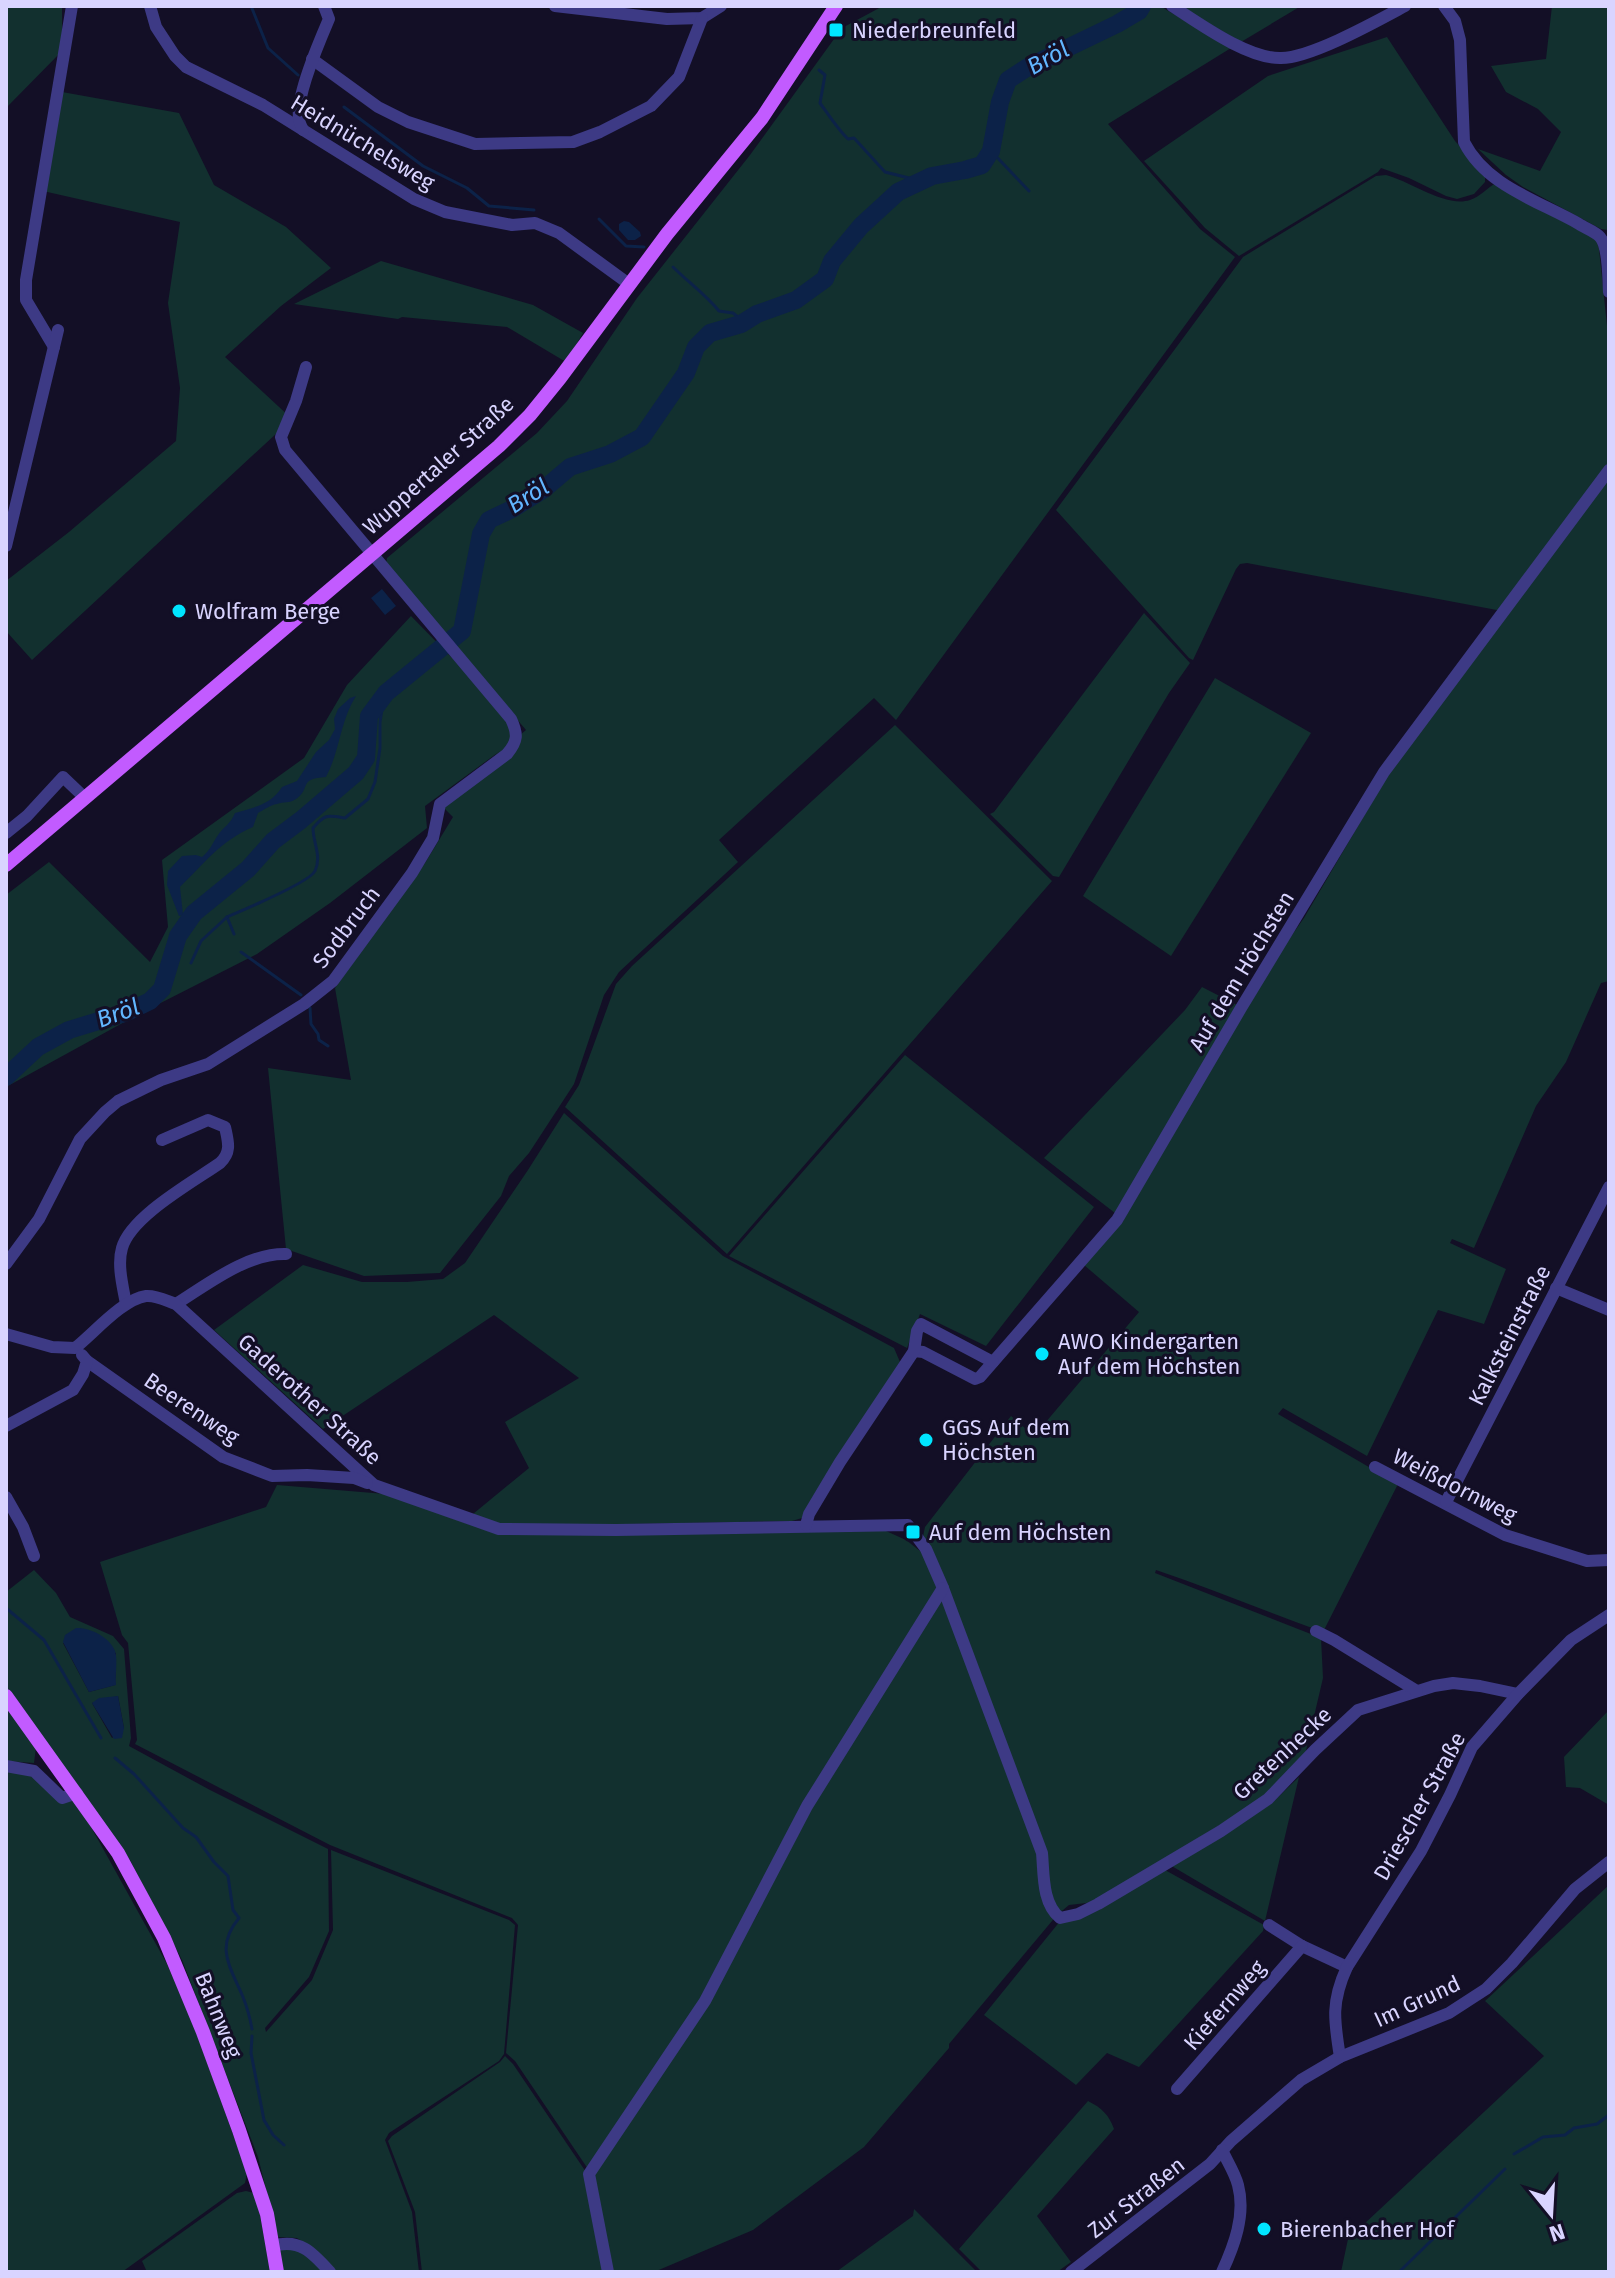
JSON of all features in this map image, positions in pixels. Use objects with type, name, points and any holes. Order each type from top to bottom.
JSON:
[{"type":"main road","name":"Wuppertaler Straße","points":[[6,865],[499,446],[530,415],[629,284],[762,118],[836,6]]},
{"type":"main road","name":"Bahnweg","points":[[6,1696],[118,1853],[164,1938],[239,2130],[267,2214],[277,2272]]},
{"type":"street","points":[[54,347],[26,300],[29,254],[72,6]]},
{"type":"street","name":"Heidnüchelsweg","points":[[150,6],[156,27],[186,67],[263,105],[414,199],[445,212],[512,225],[535,223],[559,233],[629,284]]},
{"type":"street","points":[[303,130],[298,116],[312,59],[329,19],[324,6]]},
{"type":"street","points":[[555,6],[667,19],[702,18],[721,6]]},
{"type":"street","points":[[1175,8],[1240,49],[1281,58],[1308,52],[1405,6]]},
{"type":"street","points":[[1444,6],[1455,21],[1460,40],[1464,142],[1471,156],[1495,178],[1518,193],[1600,237],[1606,251],[1609,292]]},
{"type":"street","points":[[312,59],[378,107],[408,122],[475,144],[573,142],[651,106],[679,77],[702,18]]},
{"type":"street","points":[[6,546],[58,330]]},
{"type":"street","name":"Sodbruch","points":[[6,1264],[39,1219],[80,1139],[105,1112],[118,1101],[161,1080],[208,1064],[304,1004],[333,981],[412,873],[433,838],[440,804],[507,754],[515,744],[517,733],[511,719],[285,450],[281,437],[306,367]]},
{"type":"street","name":"Auf dem Höchsten","points":[[993,1362],[1117,1220],[1384,772],[1609,470]]},
{"type":"street","points":[[6,833],[27,816],[63,777],[84,797]]},
{"type":"street","points":[[126,1304],[121,1277],[121,1251],[128,1233],[143,1218],[220,1163],[227,1157],[229,1149],[225,1127],[208,1120],[162,1140]]},
{"type":"street","name":"Kalksteinstraße","points":[[1446,1502],[1609,1187]]},
{"type":"street","points":[[6,1334],[52,1347],[75,1348],[126,1304],[146,1296],[176,1304],[259,1258],[286,1254]]},
{"type":"street","points":[[1556,1288],[1609,1310]]},
{"type":"street","name":"Gaderother Straße","points":[[176,1304],[374,1485],[499,1529],[908,1525],[926,1549],[943,1588]]},
{"type":"street","points":[[806,1525],[809,1514],[832,1475],[914,1351],[921,1324],[993,1362],[975,1379],[923,1352],[914,1351]]},
{"type":"street","name":"Beerenweg","points":[[75,1348],[87,1361],[223,1457],[272,1476],[354,1478],[374,1485]]},
{"type":"street","points":[[6,1426],[73,1390],[87,1361]]},
{"type":"street","name":"Weißdornweg","points":[[1375,1467],[1505,1535],[1587,1561],[1609,1560]]},
{"type":"street","points":[[6,1497],[23,1527],[34,1556]]},
{"type":"street","points":[[608,2272],[589,2174],[705,2001],[807,1806],[943,1588]]},
{"type":"street","name":"Gretenhecke","points":[[943,1588],[1042,1853],[1046,1896],[1060,1918],[1078,1914],[1221,1831],[1268,1799],[1358,1710],[1453,1683],[1518,1694]]},
{"type":"street","name":"Driescher Straße","points":[[1340,2057],[1334,2006],[1339,1984],[1421,1851],[1472,1747],[1571,1640],[1609,1615]]},
{"type":"street","points":[[1316,1631],[1417,1691]]},
{"type":"street","points":[[6,1766],[34,1771],[62,1798],[77,1793]]},
{"type":"street","name":"Im Grund","points":[[1222,2150],[1301,2080],[1340,2057],[1449,2013],[1486,1989],[1575,1889],[1609,1862]]},
{"type":"street","points":[[1269,1925],[1302,1946],[1347,1967]]},
{"type":"street","name":"Kiefernweg","points":[[1177,2089],[1302,1946]]},
{"type":"street","points":[[1222,2150],[1238,2186],[1240,2214],[1233,2246],[1222,2272]]},
{"type":"street","name":"Zur Straßen","points":[[1071,2272],[1210,2164],[1222,2150]]},
{"type":"street","points":[[273,2246],[285,2242],[299,2245],[330,2272]]},
{"type":"green space","points":[[6,6],[62,6],[62,51],[6,108]]},
{"type":"green space","points":[[883,6],[1160,6],[1231,48],[1108,124],[1200,229],[1235,257],[896,720],[874,698],[719,840],[738,862],[619,972],[604,995],[574,1084],[529,1153],[509,1176],[501,1196],[440,1273],[364,1276],[286,1249],[268,1068],[351,1080],[335,988],[425,863],[453,817],[440,804],[500,751],[425,806],[427,828],[330,903],[257,954],[6,1087],[6,895],[49,862],[150,962],[168,927],[162,860],[304,758],[347,685],[411,616],[509,722],[513,741],[526,730],[386,565],[387,558],[537,433],[567,401],[637,298],[750,155],[842,28]]},
{"type":"green space","points":[[1179,6],[1301,6],[1241,42]]},
{"type":"green space","points":[[1552,6],[1609,6],[1608,230],[1523,187],[1478,149],[1540,171],[1561,132],[1538,109],[1506,92],[1491,66],[1546,59]]},
{"type":"green space","points":[[1387,37],[1455,141],[1482,171],[1485,182],[1474,194],[1457,199],[1446,196],[1381,168],[1239,256],[1205,228],[1144,161],[1268,76]]},
{"type":"green space","points":[[62,92],[179,113],[214,185],[286,227],[331,268],[281,306],[225,357],[292,419],[32,660],[6,631],[6,581],[176,441],[180,388],[168,303],[180,222],[43,191]]},
{"type":"green space","points":[[1386,175],[1439,197],[1460,201],[1474,199],[1496,183],[1596,239],[1609,345],[1609,466],[1502,611],[1240,564],[1193,660],[1056,510],[1243,257],[1376,176]]},
{"type":"green space","points":[[381,261],[533,305],[583,333],[566,362],[507,327],[398,319],[294,304]]},
{"type":"green space","points":[[1609,474],[1609,981],[1601,983],[1566,1062],[1536,1106],[1474,1248],[1452,1239],[1450,1243],[1506,1269],[1484,1324],[1438,1310],[1367,1456],[1283,1408],[1278,1414],[1398,1484],[1323,1632],[1177,1577],[1156,1570],[1155,1573],[1321,1638],[1323,1678],[1304,1759],[1257,1802],[1095,1902],[1069,1905],[1057,1915],[864,2147],[753,2230],[654,2272],[611,2272],[594,2176],[705,2003],[760,1910],[588,2169],[515,2061],[506,2053],[518,1925],[512,1918],[330,1845],[135,1744],[128,1643],[122,1635],[100,1562],[266,1507],[277,1485],[385,1494],[471,1525],[886,1531],[920,1551],[925,1527],[1011,1416],[1034,1436],[1139,1312],[1084,1265],[1124,1220],[1044,1158],[1185,1010],[1202,987],[1241,1007],[1304,918],[1385,780]]},
{"type":"green space","points":[[1144,613],[1190,663],[1059,877],[1053,876],[990,814]]},
{"type":"green space","points":[[1215,678],[1311,733],[1171,956],[1083,896]]},
{"type":"green space","points":[[895,725],[1052,881],[727,1254],[565,1107],[579,1085],[616,984]]},
{"type":"green space","points":[[905,1055],[1094,1207],[986,1346],[920,1314],[907,1348],[729,1256]]},
{"type":"green space","points":[[564,1113],[723,1256],[894,1348],[900,1362],[802,1518],[792,1521],[518,1526],[491,1522],[473,1514],[529,1468],[505,1422],[579,1378],[494,1315],[323,1429],[214,1330],[303,1265],[362,1282],[443,1279],[465,1263]]},
{"type":"green space","points":[[34,1570],[56,1593],[70,1617],[113,1636],[124,1649],[131,1738],[129,1746],[328,1849],[329,1931],[309,1977],[265,2028],[266,2032],[312,1980],[333,1930],[331,1850],[515,1925],[504,2054],[499,2061],[389,2133],[385,2140],[412,2212],[419,2272],[335,2272],[297,2238],[278,2237],[258,2157],[182,1960],[130,1860],[6,1686],[6,1592]],"holes":[[[63,1643],[116,1653],[115,1685],[89,1692]],[[118,1696],[124,1728],[112,1738],[92,1703]]]},
{"type":"green space","points":[[6,1708],[36,1747],[34,1763],[6,1761]]},
{"type":"green space","points":[[1609,1710],[1609,1805],[1580,1788],[1566,1787],[1564,1757]]},
{"type":"green space","points":[[6,1769],[31,1773],[76,1800],[167,1964],[192,2021],[247,2173],[245,2183],[122,2272],[6,2272]]},
{"type":"green space","points":[[1299,1777],[1265,1921],[1170,1865],[1272,1803]]},
{"type":"green space","points":[[1165,1870],[1264,1925],[1263,1931],[1139,2067],[1107,2053],[1076,2085],[984,2015],[1061,1920]]},
{"type":"green space","points":[[1609,1885],[1609,2272],[1341,2272],[1348,2239],[1544,2056],[1485,2001]]},
{"type":"green space","points":[[505,2056],[586,2172],[606,2272],[422,2272],[415,2212],[388,2141]]},
{"type":"green space","points":[[1088,2101],[1104,2112],[1114,2129],[1037,2216],[1071,2262],[1057,2272],[982,2272],[959,2249]]},
{"type":"green space","points":[[237,2193],[254,2193],[257,2198],[270,2272],[147,2272],[142,2261]]},
{"type":"green space","points":[[914,2209],[977,2272],[836,2272],[913,2216]]},
{"type":"green space","points":[[286,2245],[304,2252],[326,2272],[281,2272],[279,2249]]},
{"type":"water","points":[[629,222],[641,236],[628,240],[619,230],[619,224]]},
{"type":"water","points":[[382,589],[396,606],[385,615],[371,598]]},
{"type":"water","points":[[356,696],[326,777],[308,782],[301,795],[293,801],[272,805],[258,813],[253,827],[214,853],[180,887],[183,915],[179,916],[167,885],[168,871],[182,856],[202,857],[235,813],[267,802],[282,787],[297,781],[316,752],[329,740],[335,729],[334,719],[338,709]]},
{"type":"water","points":[[76,1628],[87,1629],[109,1641],[115,1651],[116,1685],[89,1692],[63,1642],[65,1635]]},
{"type":"water","points":[[118,1696],[124,1728],[122,1738],[114,1739],[92,1703],[99,1698]]},
{"type":"waterway","points":[[251,6],[268,48],[298,75]]},
{"type":"waterway","name":"Bröl","points":[[6,1077],[38,1047],[69,1030],[125,1013],[150,1001],[162,989],[178,936],[194,913],[248,869],[273,841],[356,773],[366,758],[369,716],[386,693],[462,631],[481,534],[489,520],[544,489],[570,467],[610,454],[642,437],[686,373],[696,347],[710,333],[741,324],[757,314],[796,300],[825,279],[832,261],[861,226],[898,192],[932,176],[982,165],[991,151],[1000,102],[1008,80],[1028,67],[1117,24],[1142,6]]},
{"type":"waterway","points":[[819,70],[825,75],[820,103],[845,136],[854,138],[885,172],[921,181]]},
{"type":"waterway","points":[[344,107],[423,166],[467,188],[489,206],[534,210]]},
{"type":"waterway","points":[[991,151],[1029,191]]},
{"type":"waterway","points":[[599,219],[626,246],[644,247]]},
{"type":"waterway","points":[[673,267],[719,311],[733,313],[744,322]]},
{"type":"waterway","points":[[234,934],[227,917],[289,889],[315,871],[317,855],[313,828],[317,823],[327,817],[345,818],[368,799],[375,782],[384,696]]},
{"type":"waterway","points":[[191,963],[201,941],[227,917]]},
{"type":"waterway","points":[[241,952],[301,995]]},
{"type":"waterway","points":[[310,1008],[311,1024],[319,1040],[328,1046]]},
{"type":"waterway","points":[[6,1608],[44,1640],[101,1738]]},
{"type":"waterway","points":[[115,1758],[134,1774],[183,1828],[196,1837],[228,1876],[233,1910],[239,1918],[227,1939],[227,1958],[252,2029]]},
{"type":"waterway","points":[[252,2036],[251,2053],[264,2120],[284,2145]]},
{"type":"waterway","points":[[1514,2154],[1543,2137],[1565,2135],[1574,2128],[1597,2124],[1609,2115]]},
{"type":"waterway","points":[[1399,2272],[1505,2169]]},
{"type":"place","name":"Niederbreunfeld","points":[[836,30]]},
{"type":"place","name":"Wolfram Berge","points":[[179,611]]},
{"type":"place","name":"AWO Kindergarten Auf dem Höchsten","points":[[1042,1354]]},
{"type":"place","name":"GGS Auf dem Höchsten","points":[[926,1440]]},
{"type":"place","name":"Auf dem Höchsten","points":[[913,1532]]},
{"type":"place","name":"Bierenbacher Hof","points":[[1264,2229]]}]
